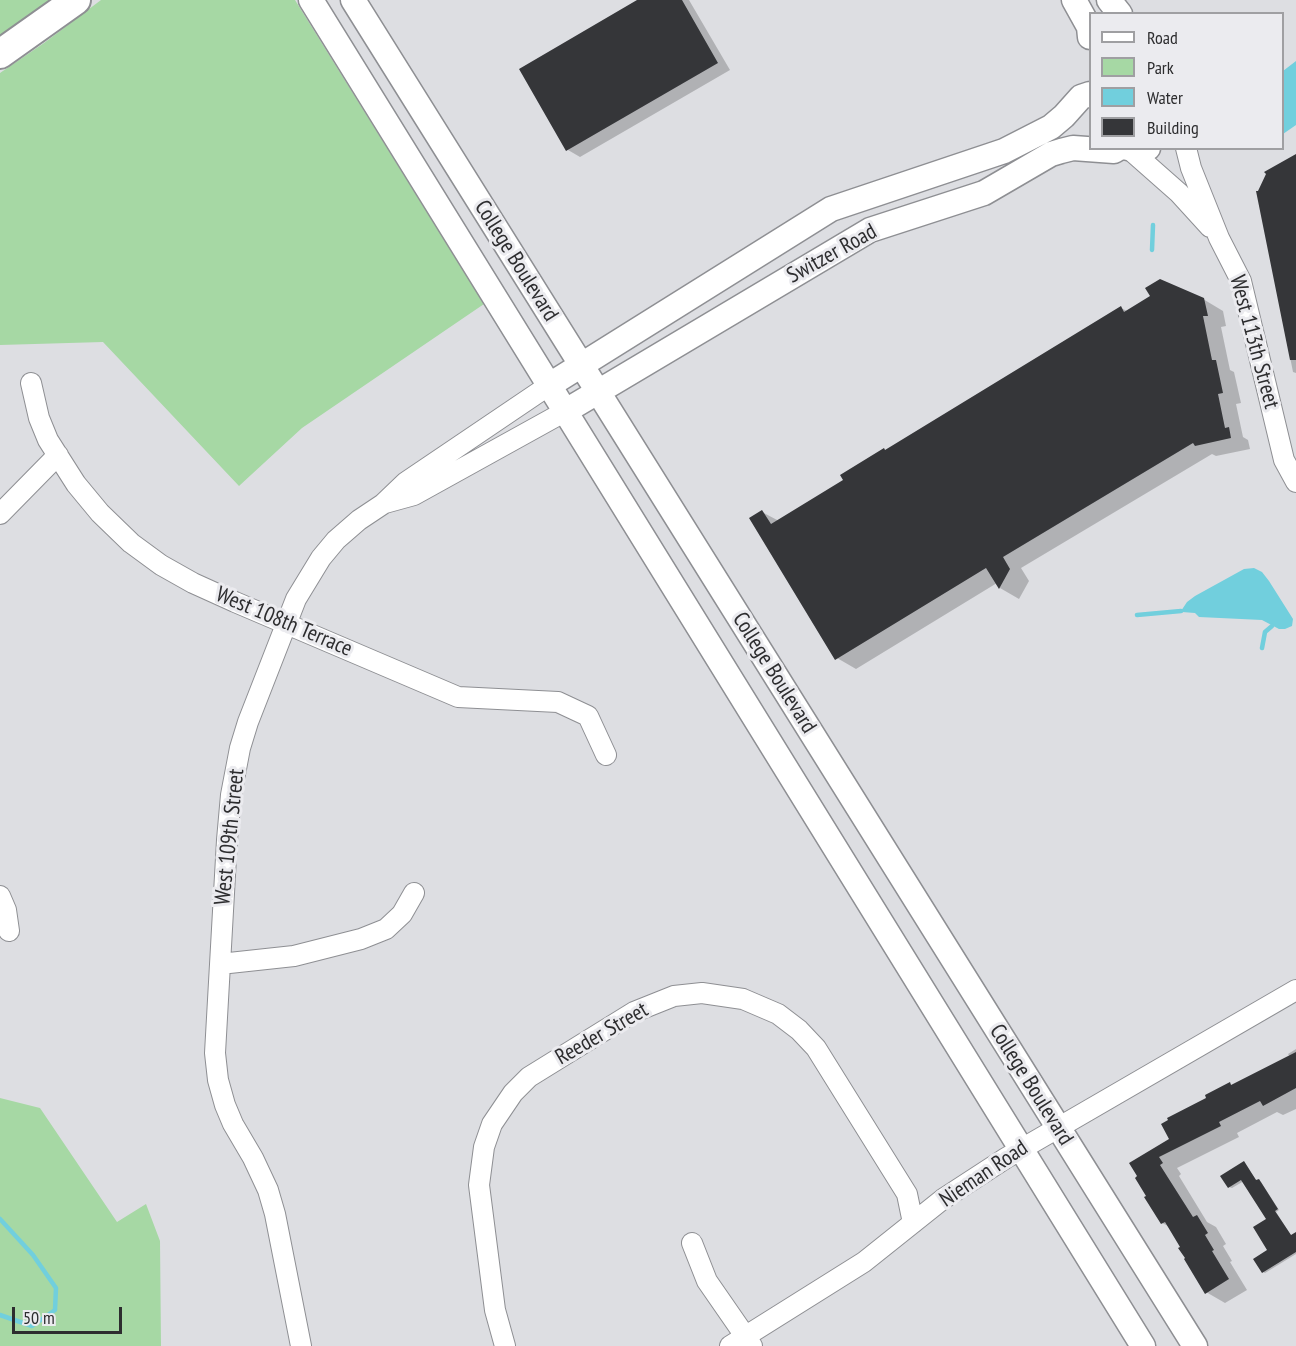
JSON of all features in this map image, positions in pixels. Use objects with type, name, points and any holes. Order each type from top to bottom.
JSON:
[{"type":"highway","points":[[0,54],[76,0]]},
{"type":"main road","name":"College Boulevard","points":[[311,0],[1143,1346]]},
{"type":"main road","name":"College Boulevard","points":[[352,0],[1195,1346]]},
{"type":"main road","points":[[1074,0],[1089,27]]},
{"type":"main road","points":[[1109,0],[1118,12]]},
{"type":"main road","name":"Switzer Road","points":[[548,386],[831,209],[1004,151],[1051,127],[1081,97],[1089,94]]},
{"type":"main road","name":"Switzer Road","points":[[564,412],[858,236],[870,230],[984,193],[1051,154],[1073,148],[1089,149]]},
{"type":"main road","name":"Switzer Road","points":[[1100,150],[1116,150]]},
{"type":"main road","points":[[844,204],[858,236]]},
{"type":"street","name":"West 113th Street","points":[[1130,150],[1179,193],[1220,238]]},
{"type":"street","name":"West 113th Street","points":[[1186,150],[1187,158],[1220,238],[1241,281],[1284,460],[1296,482]]},
{"type":"street","name":"West 108th Terrace","points":[[31,383],[39,418],[48,440],[76,484],[100,513],[131,543],[161,565],[193,583],[458,697],[558,702],[588,716],[606,755]]},
{"type":"street","name":"West 109th Street","points":[[301,1346],[275,1214],[268,1190],[229,1115],[218,1080],[215,1053],[231,795],[240,748],[286,623],[303,584],[321,558],[351,527],[383,504],[406,482],[548,386]]},
{"type":"street","name":"West 109th Street","points":[[383,504],[414,495],[564,412]]},
{"type":"street","points":[[469,438],[481,458]]},
{"type":"street","points":[[0,514],[58,455]]},
{"type":"street","points":[[220,963],[294,956],[361,939],[386,929],[402,914],[414,893]]},
{"type":"street","points":[[0,896],[6,910],[9,930]]},
{"type":"street","name":"Nieman Road","points":[[692,1243],[707,1281],[742,1343],[864,1262],[943,1199],[1020,1149],[1296,990]]},
{"type":"street","name":"Reeder Street","points":[[505,1346],[495,1310],[478,1185],[484,1147],[492,1124],[513,1093],[529,1077],[633,1012],[674,996],[716,993],[743,999],[778,1014],[800,1030],[816,1048],[908,1194],[914,1223]]},
{"type":"green space","points":[[0,0],[53,0],[0,38]]},
{"type":"green space","points":[[101,0],[295,0],[484,304],[302,428],[239,486],[103,342],[0,345],[0,73]]},
{"type":"green space","points":[[0,1098],[40,1108],[117,1222],[146,1204],[160,1241],[161,1346],[0,1346]]},
{"type":"water","points":[[1296,61],[1296,125],[1284,133],[1284,70]]},
{"type":"water","points":[[1254,568],[1262,572],[1269,581],[1293,619],[1292,626],[1279,629],[1262,620],[1199,617],[1195,613],[1181,611],[1195,596],[1244,569]]},
{"type":"building","points":[[637,0],[682,0],[718,63],[566,151],[519,69]]},
{"type":"building","points":[[1296,154],[1296,360],[1290,360],[1256,191],[1266,174],[1264,172]]},
{"type":"building","points":[[1160,279],[1204,298],[1208,316],[1203,316],[1212,360],[1216,360],[1223,393],[1218,394],[1225,428],[1229,427],[1231,438],[1195,446],[1193,443],[1003,557],[1010,569],[999,589],[986,568],[835,660],[749,518],[762,510],[771,524],[843,480],[840,475],[884,448],[885,450],[1121,306],[1124,312],[1150,296],[1145,288]]},
{"type":"building","points":[[1296,1052],[1296,1088],[1263,1106],[1260,1101],[1219,1122],[1221,1126],[1159,1157],[1163,1163],[1160,1165],[1193,1217],[1197,1215],[1208,1233],[1205,1235],[1214,1250],[1212,1251],[1229,1279],[1205,1294],[1165,1222],[1161,1224],[1144,1197],[1146,1196],[1129,1163],[1169,1139],[1161,1124],[1168,1120],[1167,1118],[1206,1098],[1205,1095],[1230,1082],[1231,1085]]},
{"type":"building","points":[[1244,1161],[1256,1180],[1259,1179],[1278,1209],[1275,1211],[1291,1235],[1296,1232],[1296,1252],[1262,1273],[1253,1259],[1267,1250],[1253,1227],[1266,1219],[1241,1180],[1228,1188],[1220,1176]]},
{"type":"waterway","points":[[1152,250],[1153,225]]},
{"type":"waterway","points":[[1137,615],[1181,611]]},
{"type":"waterway","points":[[1262,648],[1265,632],[1272,626]]},
{"type":"waterway","points":[[0,1219],[33,1255],[56,1288],[55,1310],[32,1326],[0,1315]]}]
